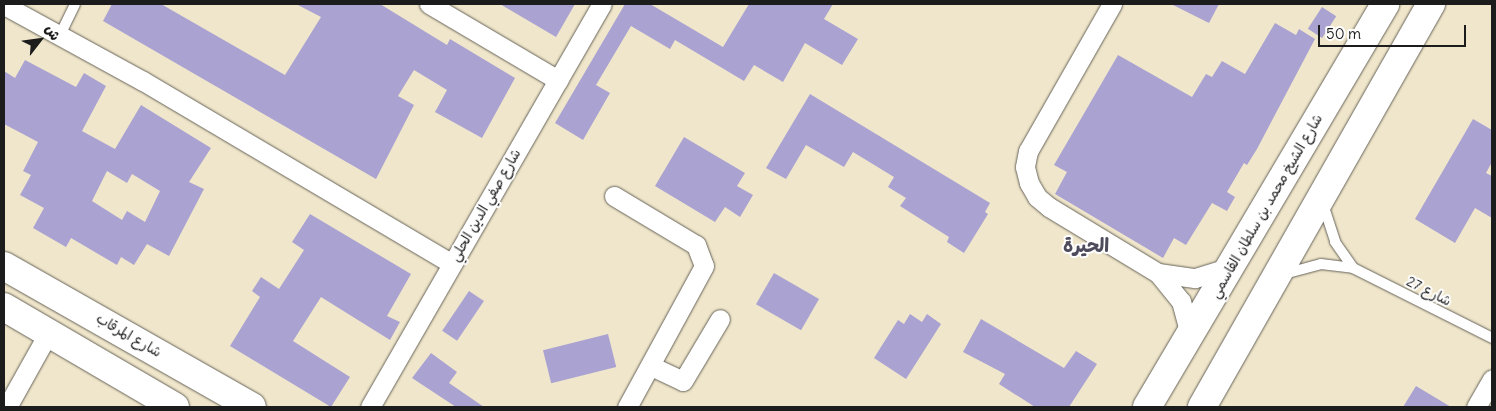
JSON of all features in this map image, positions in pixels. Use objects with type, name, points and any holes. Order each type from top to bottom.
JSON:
[{"type":"main road","name":"شارع الشيخ محمد بن سلطان القاسمي","points":[[1148,407],[1385,4]]},
{"type":"main road","points":[[1202,407],[1431,4]]},
{"type":"main road","name":"شارع المرقاب","points":[[4,266],[252,407]]},
{"type":"main road","points":[[4,307],[175,407]]},
{"type":"street","points":[[429,4],[558,80]]},
{"type":"street","name":"شارع صفي الدين الحلي","points":[[370,407],[602,4]]},
{"type":"street","points":[[1112,4],[1028,151],[1026,167],[1029,183],[1037,197],[1049,207],[1158,273],[1181,301],[1190,335]]},
{"type":"street","points":[[4,6],[60,35],[452,264]]},
{"type":"street","points":[[614,196],[690,240],[704,258],[702,274],[627,407]]},
{"type":"street","points":[[1158,273],[1195,278],[1230,267]]},
{"type":"street","points":[[651,366],[682,381],[720,319]]},
{"type":"street","points":[[7,407],[49,332]]},
{"type":"street","points":[[1476,407],[1492,379]]},
{"type":"lane","points":[[60,35],[75,4]]},
{"type":"lane","points":[[1322,197],[1329,228],[1353,268]]},
{"type":"lane","name":"شارع 27","points":[[1275,280],[1305,267],[1321,264],[1353,268],[1492,338]]},
{"type":"building","points":[[112,4],[161,4],[285,75],[321,17],[296,4],[380,4],[447,45],[450,39],[515,78],[482,138],[435,112],[447,90],[414,70],[398,96],[414,105],[376,179],[103,21]]},
{"type":"building","points":[[500,4],[575,4],[556,37]]},
{"type":"building","points":[[625,4],[650,4],[723,47],[749,4],[833,4],[824,19],[858,39],[842,65],[805,43],[783,82],[754,65],[744,81],[675,40],[670,49],[631,26],[596,85],[610,93],[583,140],[555,123]]},
{"type":"building","points":[[1171,4],[1219,4],[1209,23]]},
{"type":"building","points":[[1322,7],[1336,16],[1322,38],[1308,29]]},
{"type":"building","points":[[1275,23],[1296,35],[1299,29],[1315,39],[1257,149],[1247,165],[1244,163],[1227,192],[1235,197],[1227,211],[1212,203],[1186,245],[1174,238],[1163,258],[1055,194],[1067,172],[1054,165],[1118,55],[1192,97],[1206,74],[1212,77],[1222,61],[1245,74]]},
{"type":"building","points":[[25,60],[76,87],[84,73],[106,86],[82,131],[115,149],[141,105],[211,148],[189,182],[204,189],[169,256],[147,244],[134,265],[121,257],[117,265],[71,238],[66,247],[33,228],[44,208],[20,195],[31,175],[23,171],[38,142],[4,124],[4,71],[15,78]],"holes":[[[107,171],[127,183],[132,174],[160,191],[145,222],[127,211],[122,220],[92,201]]]},
{"type":"building","points":[[810,94],[990,203],[985,212],[988,214],[964,253],[947,242],[949,237],[900,206],[906,198],[888,187],[894,177],[853,152],[844,167],[806,145],[786,179],[766,168]]},
{"type":"building","points":[[1473,119],[1492,130],[1492,162],[1486,173],[1492,176],[1492,218],[1475,208],[1455,243],[1415,219]]},
{"type":"building","points":[[684,137],[745,173],[737,186],[753,195],[740,217],[725,207],[715,222],[655,186]]},
{"type":"building","points":[[310,214],[411,274],[387,316],[400,322],[390,340],[321,297],[293,341],[350,377],[331,407],[230,346],[260,297],[252,291],[261,277],[279,289],[304,250],[292,242]]},
{"type":"building","points":[[774,273],[819,299],[801,330],[756,304]]},
{"type":"building","points":[[469,291],[484,301],[457,341],[442,331]]},
{"type":"building","points":[[910,314],[922,322],[927,314],[941,324],[906,379],[874,358],[898,320],[904,324]]},
{"type":"building","points":[[981,319],[1064,368],[1076,351],[1097,364],[1069,407],[1035,407],[999,384],[1005,374],[963,352]]},
{"type":"building","points":[[608,334],[616,367],[551,383],[543,350]]},
{"type":"building","points":[[431,353],[457,372],[449,383],[484,407],[456,407],[412,378]]},
{"type":"building","points":[[1416,386],[1451,407],[1403,407]]},
{"type":"district","name":"الحيرة","points":[[1086,246]]}]
